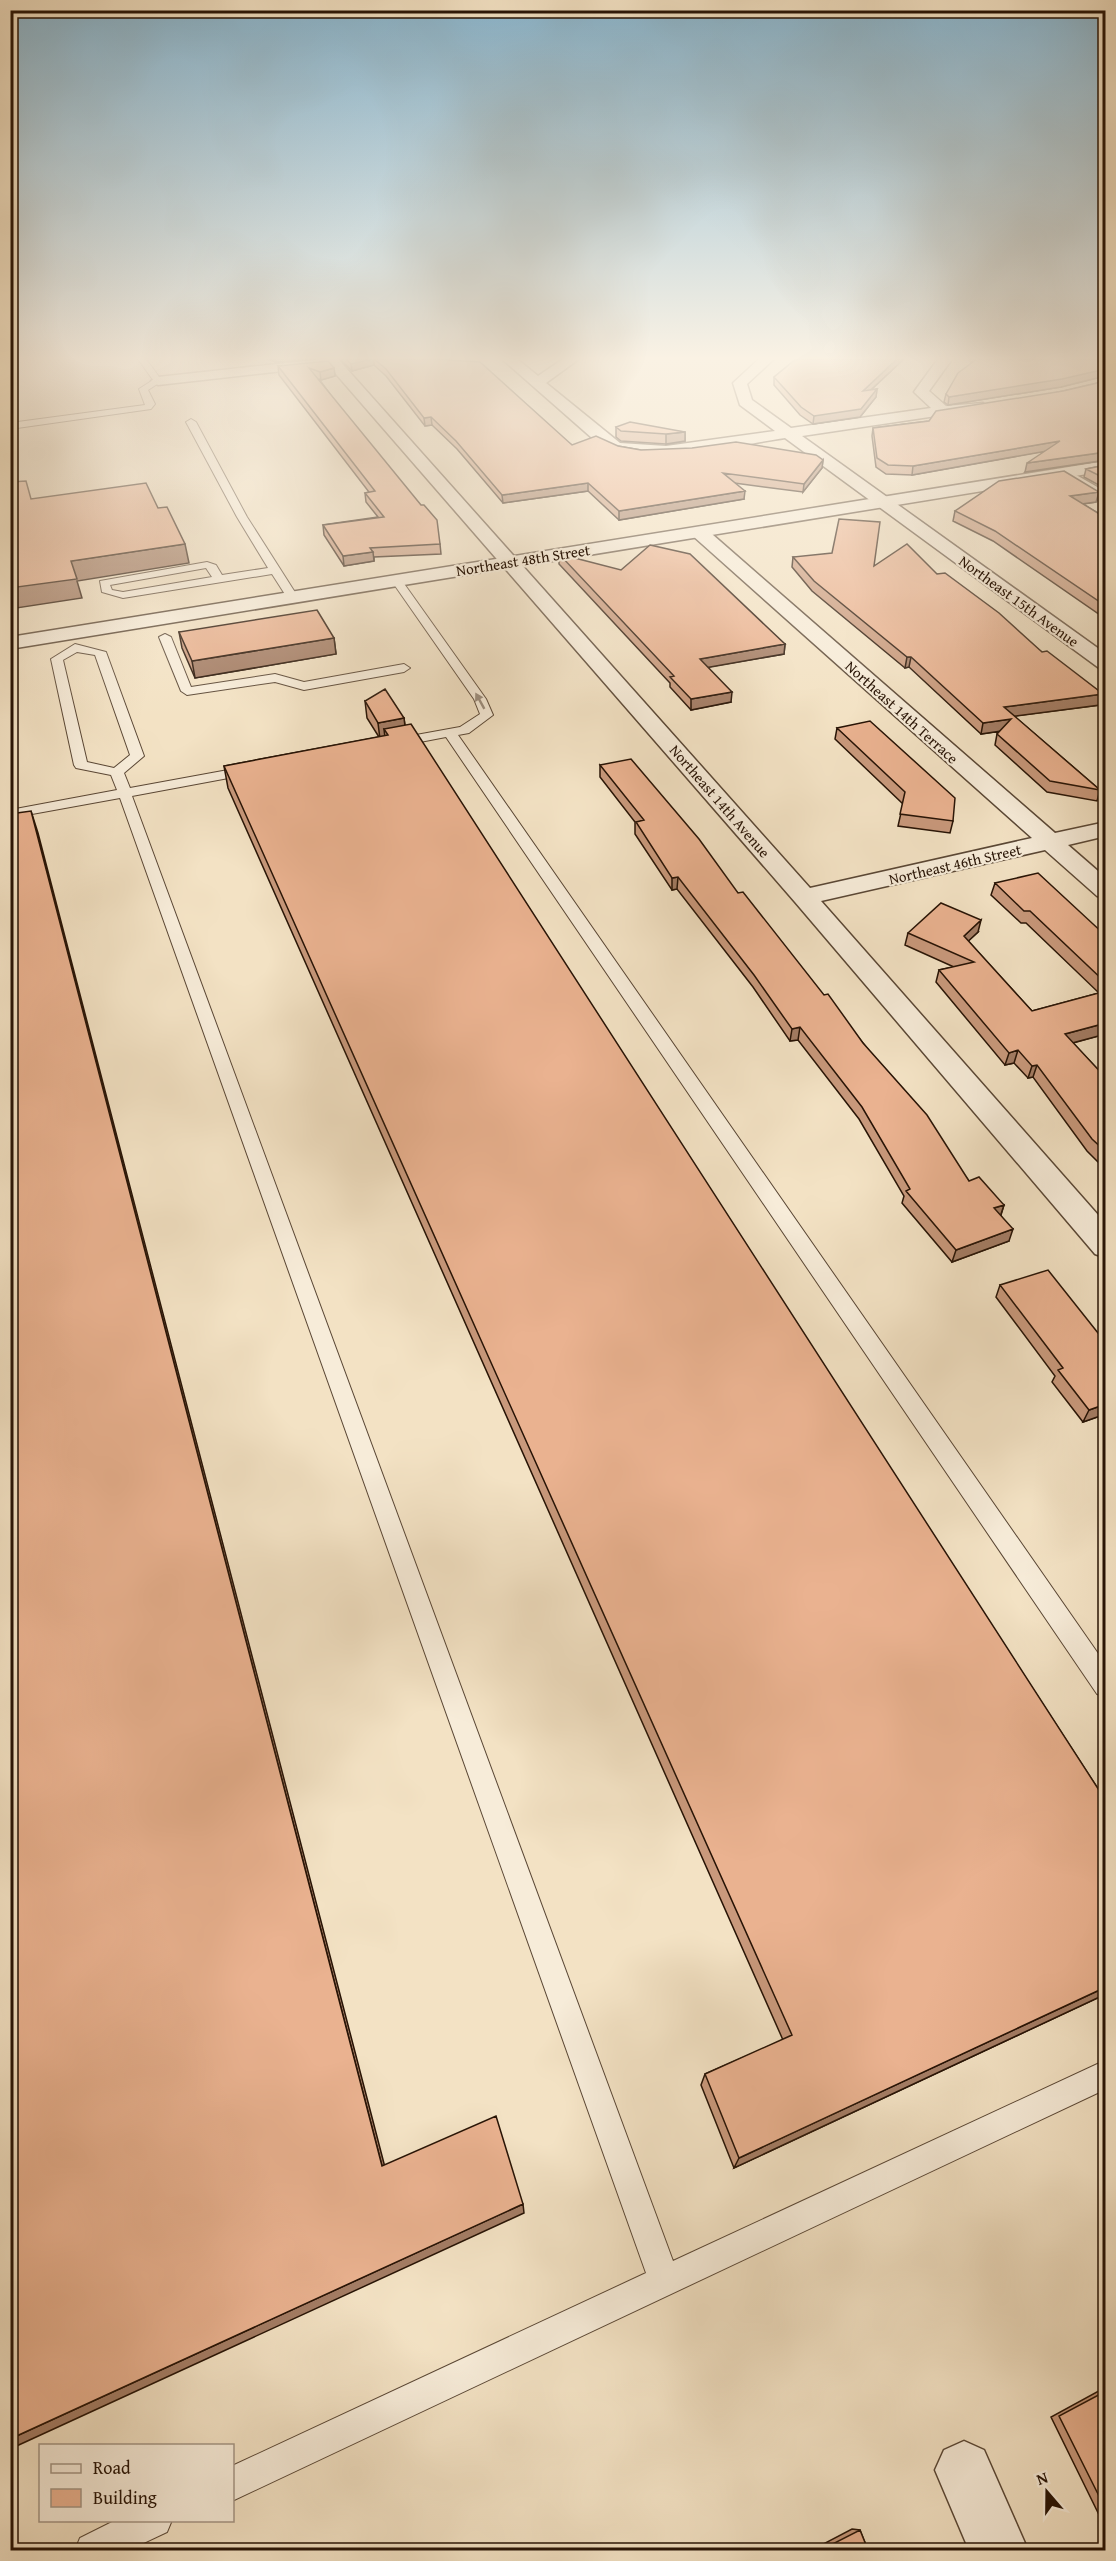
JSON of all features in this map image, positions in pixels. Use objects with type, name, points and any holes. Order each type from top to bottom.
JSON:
[{"type":"street","name":"Northeast 14th Avenue","points":[[437,479],[1106,1246]]},
{"type":"street","name":"Northeast 15th Avenue","points":[[850,479],[1106,664]]},
{"type":"street","name":"Northeast 48th Street","points":[[10,642],[73,640],[157,619],[1029,479]]},
{"type":"street","points":[[1073,479],[1106,500]]},
{"type":"street","name":"Northeast 14th Terrace","points":[[699,532],[1106,891]]},
{"type":"street","name":"Northeast 46th Street","points":[[804,897],[1106,829]]},
{"type":"street","points":[[963,2470],[999,2550]]},
{"type":"lane","points":[[221,479],[242,518],[292,597]]},
{"type":"lane","points":[[219,580],[212,567],[207,566],[104,583],[108,592],[123,595],[219,580],[275,570]]},
{"type":"lane","points":[[381,745],[464,730],[487,715],[480,699],[396,580]]},
{"type":"lane","points":[[157,619],[171,637],[187,691],[275,678],[304,686],[404,668]]},
{"type":"lane","points":[[121,783],[137,756],[100,652],[73,640],[57,659],[81,765],[121,783],[664,2280]]},
{"type":"lane","points":[[449,732],[1106,1686]]},
{"type":"lane","points":[[10,814],[121,783],[266,767]]},
{"type":"lane","points":[[234,2483],[1106,2074]]},
{"type":"lane","points":[[92,2550],[151,2522]]},
{"type":"building","points":[[365,479],[399,479],[437,520],[440,544],[370,548],[373,552],[343,556],[323,525],[384,517],[365,493],[375,491]]},
{"type":"building","points":[[488,479],[730,479],[745,491],[619,511],[588,483],[502,495]]},
{"type":"building","points":[[764,479],[808,479],[804,484]]},
{"type":"building","points":[[1015,479],[1077,479],[1099,492],[1070,496],[1106,518],[1106,606],[995,531],[955,511],[999,481]]},
{"type":"building","points":[[26,481],[31,499],[146,483],[158,508],[167,507],[185,544],[71,561],[77,579],[10,588],[10,482]]},
{"type":"building","points":[[839,519],[880,522],[874,566],[907,544],[937,574],[945,573],[999,613],[1042,652],[1047,651],[1103,694],[1004,707],[1100,790],[1050,781],[997,734],[1011,719],[983,723],[911,657],[907,657],[814,581],[793,557],[832,553]]},
{"type":"building","points":[[650,545],[690,554],[785,644],[700,659],[732,692],[691,699],[670,677],[674,676],[559,554],[621,570]]},
{"type":"building","points":[[317,610],[334,638],[192,661],[179,632]]},
{"type":"building","points":[[385,689],[404,718],[378,723],[365,701]]},
{"type":"building","points":[[870,721],[955,798],[953,821],[900,814],[905,792],[837,728]]},
{"type":"building","points":[[411,724],[1106,1801],[1106,1987],[739,2158],[705,2074],[792,2035],[224,766],[388,735],[384,729]]},
{"type":"building","points":[[631,759],[699,839],[738,893],[743,892],[824,995],[828,994],[863,1043],[927,1115],[969,1181],[979,1177],[1004,1205],[994,1208],[1013,1229],[956,1250],[906,1191],[910,1189],[862,1107],[800,1027],[792,1029],[754,975],[678,877],[672,878],[636,822],[644,820],[600,765]]},
{"type":"building","points":[[31,811],[382,2166],[496,2116],[523,2204],[10,2439],[10,814]]},
{"type":"building","points":[[1038,873],[1106,936],[1106,941],[1100,942],[1106,948],[1106,983],[1030,911],[1024,911],[995,883]]},
{"type":"building","points":[[941,903],[981,920],[964,936],[1032,1011],[1106,991],[1106,1023],[1065,1034],[1106,1078],[1106,1152],[1092,1139],[1037,1065],[1032,1066],[1018,1050],[1009,1053],[939,970],[974,962],[908,933]]},
{"type":"building","points":[[1048,1270],[1102,1338],[1106,1336],[1106,1404],[1089,1410],[1058,1370],[1063,1368],[1000,1285]]},
{"type":"building","points":[[1106,2391],[1106,2510],[1059,2416]]},
{"type":"building","points":[[860,2530],[868,2550],[821,2550]]}]
